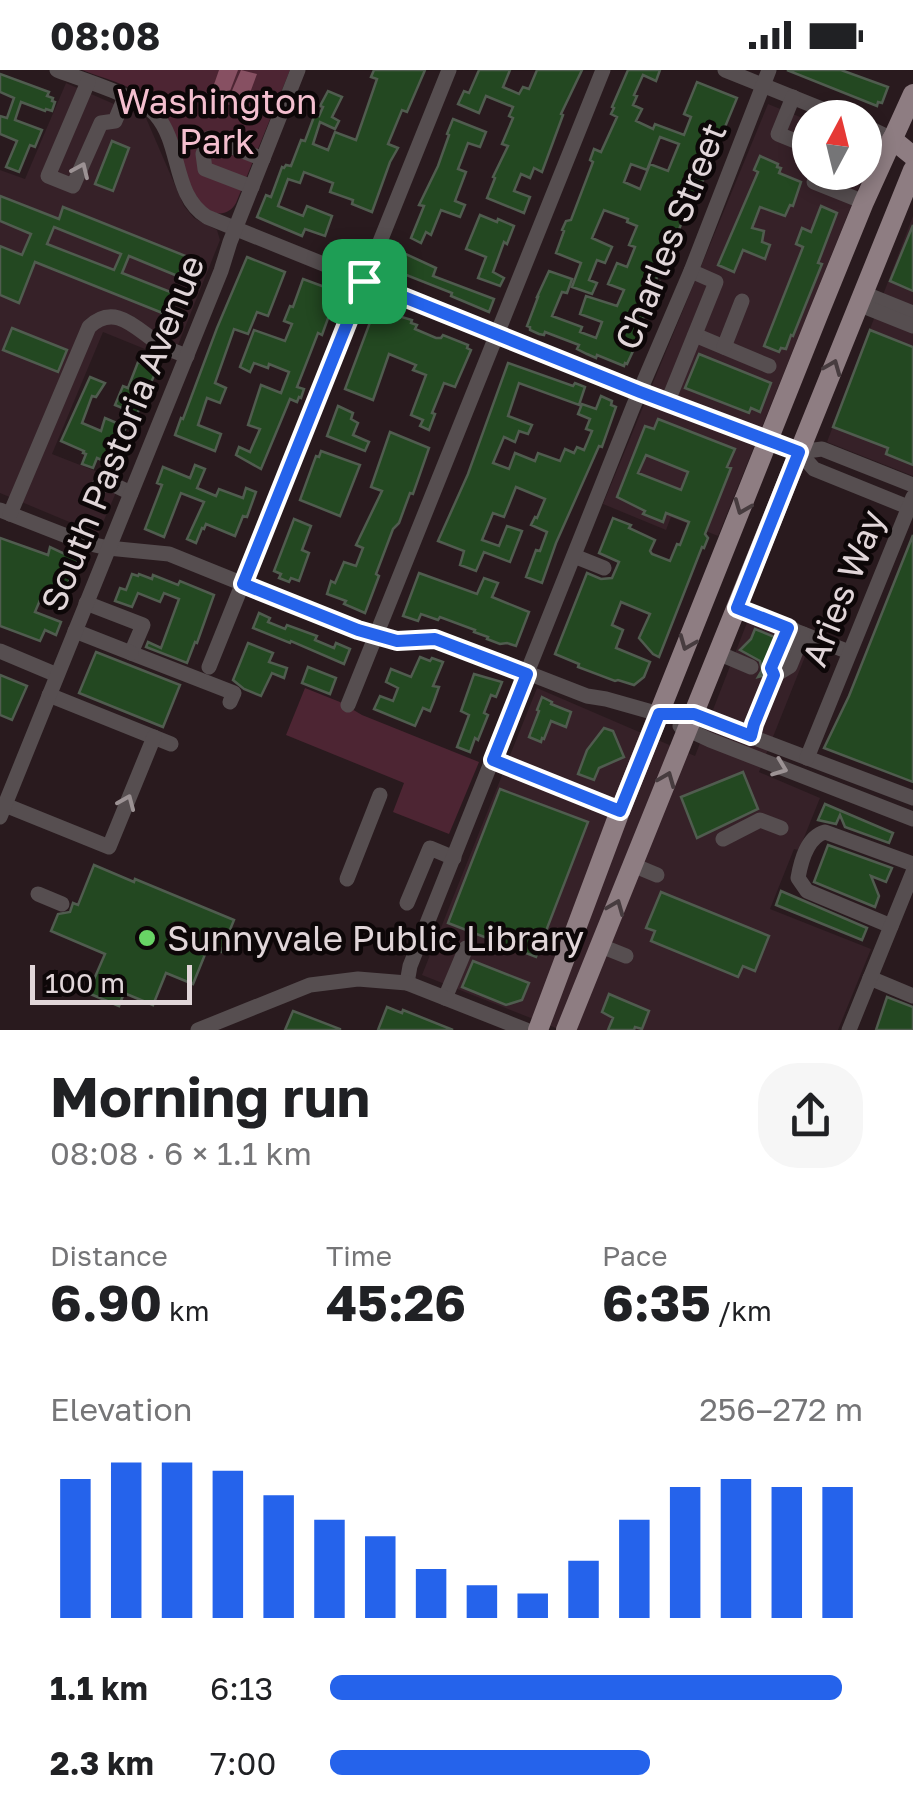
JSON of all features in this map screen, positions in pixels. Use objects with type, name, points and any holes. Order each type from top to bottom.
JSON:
[{"type":"main road","points":[[538,1030],[620,811],[864,202],[913,94]]},
{"type":"main road","points":[[892,139],[913,145]]},
{"type":"main road","points":[[892,139],[913,156]]},
{"type":"main road","points":[[566,1030],[913,170]]},
{"type":"street","points":[[57,70],[144,106],[157,116],[191,204],[208,217],[799,452],[814,470],[911,504]]},
{"type":"street","name":"South Pastoria Avenue","points":[[2,811],[221,271],[298,70]]},
{"type":"street","points":[[209,668],[449,70]]},
{"type":"street","points":[[348,705],[604,70]]},
{"type":"street","points":[[725,70],[766,78],[800,100]]},
{"type":"street","name":"Charles Street","points":[[407,983],[410,966],[446,899],[454,858],[766,78]]},
{"type":"street","points":[[88,82],[48,176],[73,186],[101,123],[115,121],[125,98]]},
{"type":"street","points":[[792,139],[778,134],[793,97]]},
{"type":"street","points":[[882,134],[892,139]]},
{"type":"street","points":[[252,187],[205,170],[203,154],[209,138],[263,158]]},
{"type":"street","points":[[834,190],[864,202]]},
{"type":"street","points":[[668,401],[716,282],[691,272]]},
{"type":"street","points":[[861,299],[913,313]]},
{"type":"street","points":[[861,299],[913,326]]},
{"type":"street","points":[[724,347],[742,302]]},
{"type":"street","points":[[187,356],[160,345],[127,321],[112,317],[88,326],[5,512],[82,542],[169,554],[376,636],[397,641],[435,639],[587,696],[751,736],[913,798]]},
{"type":"street","points":[[695,334],[770,366]]},
{"type":"street","points":[[799,452],[822,449],[913,485]]},
{"type":"street","points":[[99,485],[114,485],[131,492]]},
{"type":"street","name":"Aries Way","points":[[807,758],[911,504]]},
{"type":"street","points":[[574,556],[604,568]]},
{"type":"street","points":[[86,603],[142,625],[131,653]]},
{"type":"street","points":[[737,608],[849,652]]},
{"type":"street","points":[[751,736],[774,675],[790,666],[795,630]]},
{"type":"street","points":[[75,632],[234,693],[230,702]]},
{"type":"street","points":[[0,652],[57,675]]},
{"type":"street","points":[[718,653],[751,666]]},
{"type":"street","points":[[49,695],[170,744]]},
{"type":"street","points":[[690,722],[913,819]]},
{"type":"street","points":[[2,811],[108,848],[154,737]]},
{"type":"street","points":[[493,760],[620,811]]},
{"type":"street","points":[[347,878],[380,796]]},
{"type":"street","points":[[723,839],[760,820],[782,828]]},
{"type":"street","points":[[891,926],[807,891],[798,872],[811,840],[826,832],[913,864]]},
{"type":"street","points":[[407,903],[430,848],[454,858]]},
{"type":"street","points":[[633,865],[657,875]]},
{"type":"street","points":[[849,1030],[913,872]]},
{"type":"street","points":[[38,894],[62,904]]},
{"type":"street","points":[[601,946],[626,956]]},
{"type":"street","points":[[445,998],[466,948]]},
{"type":"street","points":[[870,978],[913,996]]},
{"type":"street","points":[[203,1029],[310,985],[358,979],[407,983],[526,1030]]},
{"type":"shaded area","points":[[219,70],[238,70],[231,93],[241,70],[257,74],[244,109],[210,96]]},
{"type":"shaded area","points":[[66,83],[146,118],[184,206],[194,218],[217,230],[220,240],[172,360],[103,332],[52,454],[121,481],[98,534],[0,493],[0,170],[25,179]]},
{"type":"shaded area","points":[[768,104],[792,114],[792,190],[858,190],[718,536],[671,517],[666,530],[603,504]]},
{"type":"shaded area","points":[[913,216],[913,476],[827,442]]},
{"type":"shaded area","points":[[748,620],[810,644],[759,772],[820,798],[770,909],[871,949],[838,1030],[561,1030],[422,975],[537,688],[695,756]]},
{"type":"green space","name":"Washington Park","points":[[82,70],[290,70],[236,203],[229,211],[215,213],[197,198],[155,104],[126,86]]},
{"type":"green space","points":[[305,688],[479,762],[449,834],[393,812],[404,783],[286,735]]},
{"type":"building","points":[[374,70],[425,70],[388,144],[398,148],[372,212],[330,192],[333,183],[304,172],[300,183],[288,179],[278,206],[303,216],[307,206],[332,216],[325,236],[305,229],[302,236],[257,217],[266,195],[271,197],[282,167],[291,166],[328,91],[342,97],[332,117],[339,121],[335,129],[320,122],[313,144],[328,150],[335,132],[356,140],[377,79],[371,77]]},
{"type":"building","points":[[479,70],[510,70],[503,87],[519,94],[523,87],[529,89],[537,70],[582,70],[561,114],[542,172],[534,168],[530,178],[521,174],[514,191],[530,197],[524,213],[487,198],[508,146],[502,144],[513,118],[509,116],[513,107],[486,96],[479,113],[458,104],[464,91],[469,93]]},
{"type":"building","points":[[628,70],[660,70],[656,81],[643,75],[634,95],[637,96],[633,105],[642,109],[636,121],[653,129],[655,124],[684,135],[691,117],[684,114],[697,82],[737,98],[694,202],[691,201],[672,246],[667,249],[656,280],[659,281],[639,328],[639,338],[624,366],[597,355],[596,358],[577,349],[579,345],[545,332],[539,334],[527,326],[549,271],[572,279],[552,316],[582,327],[580,332],[596,338],[602,322],[580,314],[586,296],[617,306],[624,290],[608,284],[617,263],[627,267],[635,247],[629,245],[637,226],[628,219],[604,210],[592,238],[612,247],[605,263],[597,260],[589,280],[597,283],[592,294],[572,287],[581,263],[556,253],[562,230],[566,221],[571,220],[593,162],[590,160],[594,149],[601,152],[617,117],[611,114]],"holes":[[[660,137],[679,144],[668,171],[650,164],[640,189],[624,182],[631,164],[647,170]]]},
{"type":"building","points":[[787,70],[841,70],[888,87],[882,103],[862,100]]},
{"type":"building","points":[[0,74],[49,92],[47,96],[55,102],[52,111],[45,111],[21,102],[15,120],[42,130],[35,147],[30,145],[19,172],[6,167],[17,141],[0,134],[0,116],[7,118],[14,98],[0,92]]},
{"type":"building","points":[[453,119],[486,132],[480,147],[468,143],[458,169],[466,172],[455,201],[465,205],[460,217],[441,210],[431,235],[426,232],[421,243],[411,238],[424,206],[419,205],[438,166]]},
{"type":"building","points":[[112,141],[129,148],[113,191],[95,184]]},
{"type":"building","points":[[760,156],[778,164],[779,173],[792,178],[792,190],[798,190],[785,216],[760,207],[752,228],[764,231],[762,242],[770,245],[765,259],[743,250],[734,272],[718,265],[758,172],[754,170]]},
{"type":"building","points":[[0,196],[59,219],[63,207],[188,257],[180,277],[129,256],[122,273],[173,293],[165,314],[35,262],[19,303],[0,295],[0,246],[22,255],[31,234],[0,221]],"holes":[[[54,227],[121,254],[114,270],[47,244]]]},
{"type":"building","points":[[821,206],[837,213],[818,263],[822,264],[793,336],[786,349],[779,352],[764,346],[803,247],[796,244],[802,228],[811,232]]},
{"type":"building","points":[[480,215],[514,226],[493,272],[504,278],[500,286],[478,278],[486,257],[466,249]]},
{"type":"building","points":[[913,225],[913,291],[890,281]]},
{"type":"building","points":[[397,250],[436,268],[433,276],[494,299],[489,312],[391,269],[390,262]]},
{"type":"building","points":[[247,257],[285,272],[268,316],[257,312],[248,334],[234,329],[215,383],[226,388],[220,403],[207,398],[198,425],[221,434],[215,451],[175,435]]},
{"type":"building","points":[[303,279],[341,293],[322,335],[318,333],[297,387],[304,389],[301,398],[297,402],[290,399],[261,469],[236,455],[239,447],[250,452],[260,429],[248,425],[261,385],[281,393],[289,372],[269,364],[268,368],[254,363],[250,372],[240,367],[254,330],[285,341],[292,324],[284,321]]},
{"type":"building","points":[[375,309],[412,320],[417,325],[415,329],[436,338],[443,335],[471,350],[455,387],[444,383],[429,430],[420,426],[423,420],[411,415],[426,375],[413,370],[416,365],[389,354],[373,400],[345,389]]},
{"type":"building","points":[[12,328],[67,350],[58,372],[3,350]]},
{"type":"building","points":[[870,330],[913,347],[913,465],[886,454],[888,448],[833,427]]},
{"type":"building","points":[[699,354],[771,383],[760,412],[751,408],[749,413],[685,388]]},
{"type":"building","points":[[138,362],[157,369],[137,414],[115,405],[123,386],[128,388]]},
{"type":"building","points":[[508,363],[585,387],[579,405],[519,383],[508,416],[532,425],[528,434],[519,431],[515,442],[504,437],[493,463],[509,469],[515,453],[535,461],[538,453],[560,461],[565,449],[574,453],[577,447],[584,450],[592,431],[586,429],[590,419],[578,414],[582,404],[596,409],[601,396],[616,407],[542,583],[526,577],[547,532],[531,525],[545,499],[516,487],[504,517],[493,513],[482,540],[499,546],[507,526],[522,531],[510,562],[484,552],[476,571],[460,565],[464,551],[438,541],[468,474]]},
{"type":"building","points":[[90,377],[105,383],[96,397],[92,396],[82,423],[101,431],[105,418],[126,427],[121,440],[113,437],[104,461],[97,458],[93,468],[82,464],[84,451],[61,441]]},
{"type":"building","points":[[338,406],[353,413],[351,419],[358,423],[353,435],[369,442],[365,451],[327,436]]},
{"type":"building","points":[[658,419],[735,449],[705,534],[708,538],[659,657],[639,638],[650,614],[621,602],[612,625],[623,630],[616,648],[650,662],[644,677],[634,685],[578,667],[579,664],[555,654],[587,573],[601,579],[612,578],[619,562],[599,553],[613,518],[655,540],[652,554],[670,561],[677,544],[680,545],[689,522],[666,513],[663,522],[617,497],[645,426],[654,429]],"holes":[[[646,455],[688,472],[681,490],[638,473]]]},
{"type":"building","points":[[390,432],[429,448],[413,494],[410,493],[393,529],[365,613],[327,594],[344,562],[356,566],[363,548],[356,545],[382,491],[371,487]]},
{"type":"building","points":[[321,451],[360,465],[340,516],[300,500]]},
{"type":"building","points":[[195,465],[205,469],[197,488],[216,496],[219,489],[243,498],[246,488],[256,492],[235,536],[206,524],[196,543],[187,539],[204,502],[181,493],[164,537],[145,529],[162,485],[157,483],[163,467],[190,478]]},
{"type":"building","points":[[294,519],[311,526],[302,550],[309,553],[299,581],[291,578],[289,582],[274,571]]},
{"type":"building","points":[[913,535],[913,782],[824,748],[849,696]]},
{"type":"building","points":[[0,538],[48,555],[50,547],[78,560],[61,600],[43,593],[35,612],[61,622],[56,635],[45,630],[40,641],[0,626]]},
{"type":"building","points":[[419,573],[477,594],[484,578],[498,583],[492,597],[529,612],[516,646],[500,644],[440,617],[438,620],[421,614],[418,621],[403,616]]},
{"type":"building","points":[[132,574],[152,579],[153,575],[178,585],[180,581],[214,595],[187,663],[146,647],[148,642],[161,648],[179,599],[164,593],[160,602],[138,593],[132,607],[115,601],[120,588],[126,590]]},
{"type":"building","points":[[259,613],[285,629],[287,625],[317,636],[315,640],[334,648],[336,643],[350,649],[344,664],[253,628]]},
{"type":"building","points":[[755,629],[777,638],[762,676],[758,677],[762,670],[760,661],[740,650]]},
{"type":"building","points":[[248,643],[273,653],[269,662],[287,668],[284,678],[272,673],[261,696],[233,680]]},
{"type":"building","points":[[96,652],[180,685],[163,727],[79,693]]},
{"type":"building","points":[[420,657],[443,662],[433,686],[439,687],[430,711],[423,708],[415,726],[374,709],[380,696],[393,701],[398,688],[386,682],[391,669],[411,677]]},
{"type":"building","points":[[308,667],[336,678],[330,694],[302,683]]},
{"type":"building","points":[[474,674],[502,682],[496,697],[491,695],[484,713],[488,715],[470,752],[457,747],[469,715],[461,711]]},
{"type":"building","points":[[0,675],[27,686],[12,720],[0,715]]},
{"type":"building","points":[[542,697],[571,712],[566,727],[551,721],[541,742],[529,737]]},
{"type":"building","points":[[604,728],[613,731],[624,757],[599,768],[594,780],[578,774],[587,750]]},
{"type":"building","points":[[743,772],[758,809],[697,838],[681,797]]},
{"type":"building","points":[[500,789],[588,822],[536,957],[448,923]]},
{"type":"building","points":[[825,804],[893,833],[889,843],[845,827],[840,815],[836,824],[818,820]]},
{"type":"building","points":[[828,845],[892,868],[886,882],[871,876],[879,896],[875,907],[814,882]]},
{"type":"building","name":"Sunnyvale Public Library","points":[[94,865],[234,920],[221,952],[208,947],[193,984],[166,973],[153,1005],[124,993],[119,1006],[88,993],[105,954],[51,931],[58,914],[70,912],[73,903],[78,905]]},
{"type":"building","points":[[781,891],[867,928],[862,940],[776,905]]},
{"type":"building","points":[[661,892],[769,936],[755,971],[743,966],[738,977],[651,941],[655,931],[646,928]]},
{"type":"building","points":[[473,961],[529,983],[522,1000],[506,1005],[462,987]]},
{"type":"building","points":[[609,994],[649,1011],[642,1029],[608,1030],[613,1018],[602,1012]]},
{"type":"building","points":[[887,997],[913,1007],[913,1030],[876,1030]]},
{"type":"building","points":[[387,1007],[402,1013],[403,1010],[453,1030],[378,1030]]},
{"type":"building","points":[[293,1011],[340,1029],[340,1030],[285,1030]]},
{"type":"place","name":"Sunnyvale Public Library","points":[[147,938]]},
{"type":"route","points":[[364,281],[799,452],[737,608],[788,628],[771,668],[774,675],[751,736],[694,714],[659,714],[620,811],[493,760],[527,674],[451,643],[423,638],[397,641],[358,630],[243,584],[364,281]]}]
